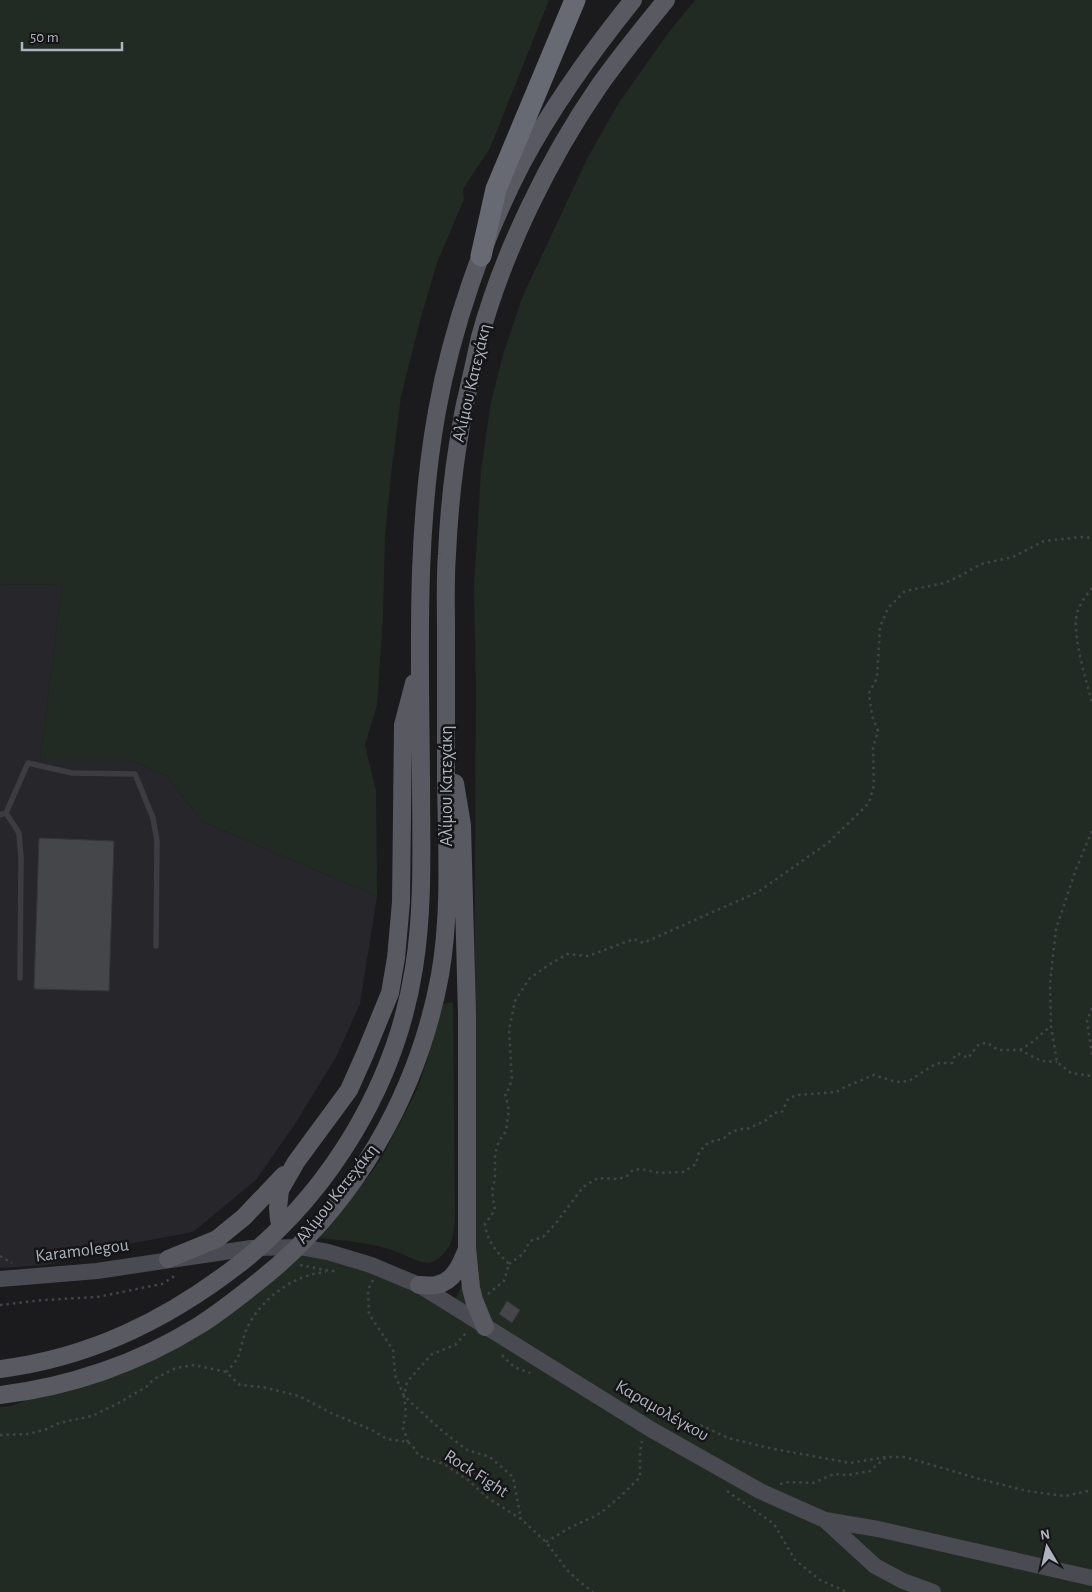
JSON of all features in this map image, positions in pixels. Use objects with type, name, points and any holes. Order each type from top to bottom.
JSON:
[{"type":"highway","points":[[481,256],[496,189],[575,0]]},
{"type":"main road","name":"Αλίμου Κατεχάκη","points":[[0,1369],[46,1361],[118,1338],[165,1315],[207,1288],[269,1239],[305,1201],[349,1140],[374,1094],[400,1030],[414,972],[420,922],[421,556],[428,474],[437,409],[455,331],[481,256],[522,163],[576,76],[606,33],[633,0]]},
{"type":"main road","name":"Αλίμου Κατεχάκη","points":[[0,1395],[54,1386],[130,1360],[154,1350],[200,1324],[247,1291],[306,1239],[356,1177],[386,1129],[408,1081],[427,1028],[440,975],[445,924],[447,868],[447,555],[452,494],[462,416],[481,336],[505,266],[546,174],[596,90],[625,50],[666,0]]},
{"type":"main road","points":[[280,1220],[278,1208],[280,1190],[296,1162],[349,1090],[366,1054],[390,993],[396,958],[401,902],[403,725],[420,656]]},
{"type":"main road","points":[[446,734],[462,825],[467,1015],[467,1248],[477,1328]]},
{"type":"main road","points":[[174,1266],[218,1239],[244,1217],[296,1162]]},
{"type":"main road","points":[[419,1286],[436,1285],[448,1280],[458,1270],[467,1248]]},
{"type":"street","points":[[280,1220],[282,1229],[300,1247]]},
{"type":"street","points":[[174,1266],[251,1248],[300,1247],[328,1252],[371,1265],[419,1286],[477,1328]]},
{"type":"street","name":"Karamolegou","points":[[0,1280],[174,1266]]},
{"type":"street","name":"Καραμολέγκου","points":[[477,1328],[653,1438],[760,1491],[825,1520]]},
{"type":"street","points":[[825,1520],[878,1529],[1092,1578]]},
{"type":"street","points":[[825,1520],[875,1566],[903,1581],[933,1592]]},
{"type":"lane","points":[[20,978],[22,858],[19,833],[3,814],[28,763],[72,772],[135,774],[153,818],[157,841],[156,946]]},
{"type":"path","points":[[509,1264],[495,1249],[486,1235],[485,1224],[495,1210],[492,1191],[495,1178],[495,1154],[499,1141],[506,1131],[508,1110],[505,1093],[512,1080],[509,1030],[515,1001],[529,979],[567,954],[588,956],[634,939],[643,943],[758,892],[829,842],[869,803],[874,785],[873,747],[878,731],[872,716],[869,693],[877,678],[880,627],[888,608],[905,591],[958,577],[981,564],[1013,557],[1044,541],[1081,537],[1092,538]]},
{"type":"path","points":[[1092,588],[1083,599],[1076,617],[1077,635],[1092,702]]},
{"type":"path","points":[[1057,1062],[1051,1026],[1050,984],[1056,929],[1076,869],[1092,831]]},
{"type":"path","points":[[1092,1008],[1087,1021],[1092,1054]]},
{"type":"path","points":[[1020,1050],[1051,1026]]},
{"type":"path","points":[[484,1299],[504,1281],[509,1264],[523,1254],[530,1241],[543,1237],[583,1187],[598,1178],[617,1179],[626,1177],[633,1170],[640,1168],[660,1172],[684,1172],[696,1164],[699,1152],[709,1142],[723,1139],[731,1132],[740,1128],[747,1129],[766,1120],[774,1113],[782,1112],[788,1099],[797,1095],[836,1092],[874,1075],[896,1082],[908,1082],[932,1066],[940,1063],[952,1063],[955,1056],[959,1054],[968,1058],[978,1044],[988,1043],[998,1050],[1020,1050],[1041,1061],[1057,1062],[1072,1073],[1092,1076]]},
{"type":"path","points":[[295,1264],[331,1271]]},
{"type":"path","points":[[0,1306],[44,1300],[97,1297],[162,1284],[174,1266]]},
{"type":"path","points":[[226,1372],[237,1359],[248,1326],[261,1306],[274,1294],[308,1275],[340,1270]]},
{"type":"path","points":[[0,1435],[28,1434],[47,1429],[59,1423],[92,1416],[118,1404],[146,1387],[154,1379],[176,1368],[194,1365],[226,1372],[240,1385],[262,1386],[299,1396],[331,1413],[372,1430],[387,1440],[408,1442],[403,1428],[406,1413],[404,1396],[395,1375],[393,1350],[369,1314],[368,1290],[374,1278]]},
{"type":"path","points":[[404,1396],[407,1382],[432,1354],[455,1345],[477,1328]]},
{"type":"path","points":[[404,1396],[440,1429],[467,1450],[490,1457],[513,1477],[521,1519]]},
{"type":"path","points":[[546,1542],[591,1518],[622,1495],[640,1477],[642,1439],[653,1438],[671,1421],[703,1426],[728,1438],[769,1448],[850,1463],[886,1457],[906,1457],[1027,1491],[1065,1496],[1092,1490]]},
{"type":"path","name":"Rock Fight","points":[[408,1442],[419,1456],[444,1464],[468,1480],[488,1498],[521,1519],[546,1542],[567,1570],[593,1592]]},
{"type":"path","points":[[760,1491],[789,1482],[813,1483],[834,1474],[848,1475],[870,1470],[886,1457]]},
{"type":"path","points":[[725,1490],[774,1524],[795,1560],[820,1580],[847,1592]]},
{"type":"shaded area","points":[[0,0],[549,0],[490,148],[463,189],[464,199],[437,263],[401,396],[385,535],[383,618],[377,705],[365,745],[376,791],[377,896],[203,822],[167,776],[130,760],[40,760],[62,585],[0,584]]},
{"type":"shaded area","points":[[695,0],[1092,0],[1092,1592],[0,1592],[0,1407],[11,1406],[141,1361],[300,1252],[359,1265],[451,1309],[475,1256],[476,687],[474,586],[481,471],[491,402],[503,355],[522,298],[587,159],[618,104],[669,32]]},
{"type":"shaded area","points":[[0,584],[62,585],[40,760],[130,760],[167,776],[203,822],[377,896],[360,1004],[336,1057],[295,1124],[256,1180],[193,1232],[128,1244],[46,1265],[0,1268]]},
{"type":"shaded area","points":[[453,1002],[455,1217],[450,1245],[444,1254],[429,1263],[380,1247],[316,1238],[365,1181],[381,1159],[417,1090],[443,1004]]},
{"type":"building","points":[[39,838],[114,841],[109,991],[34,989]]},
{"type":"building","points":[[507,1301],[520,1310],[512,1323],[499,1314]]}]
